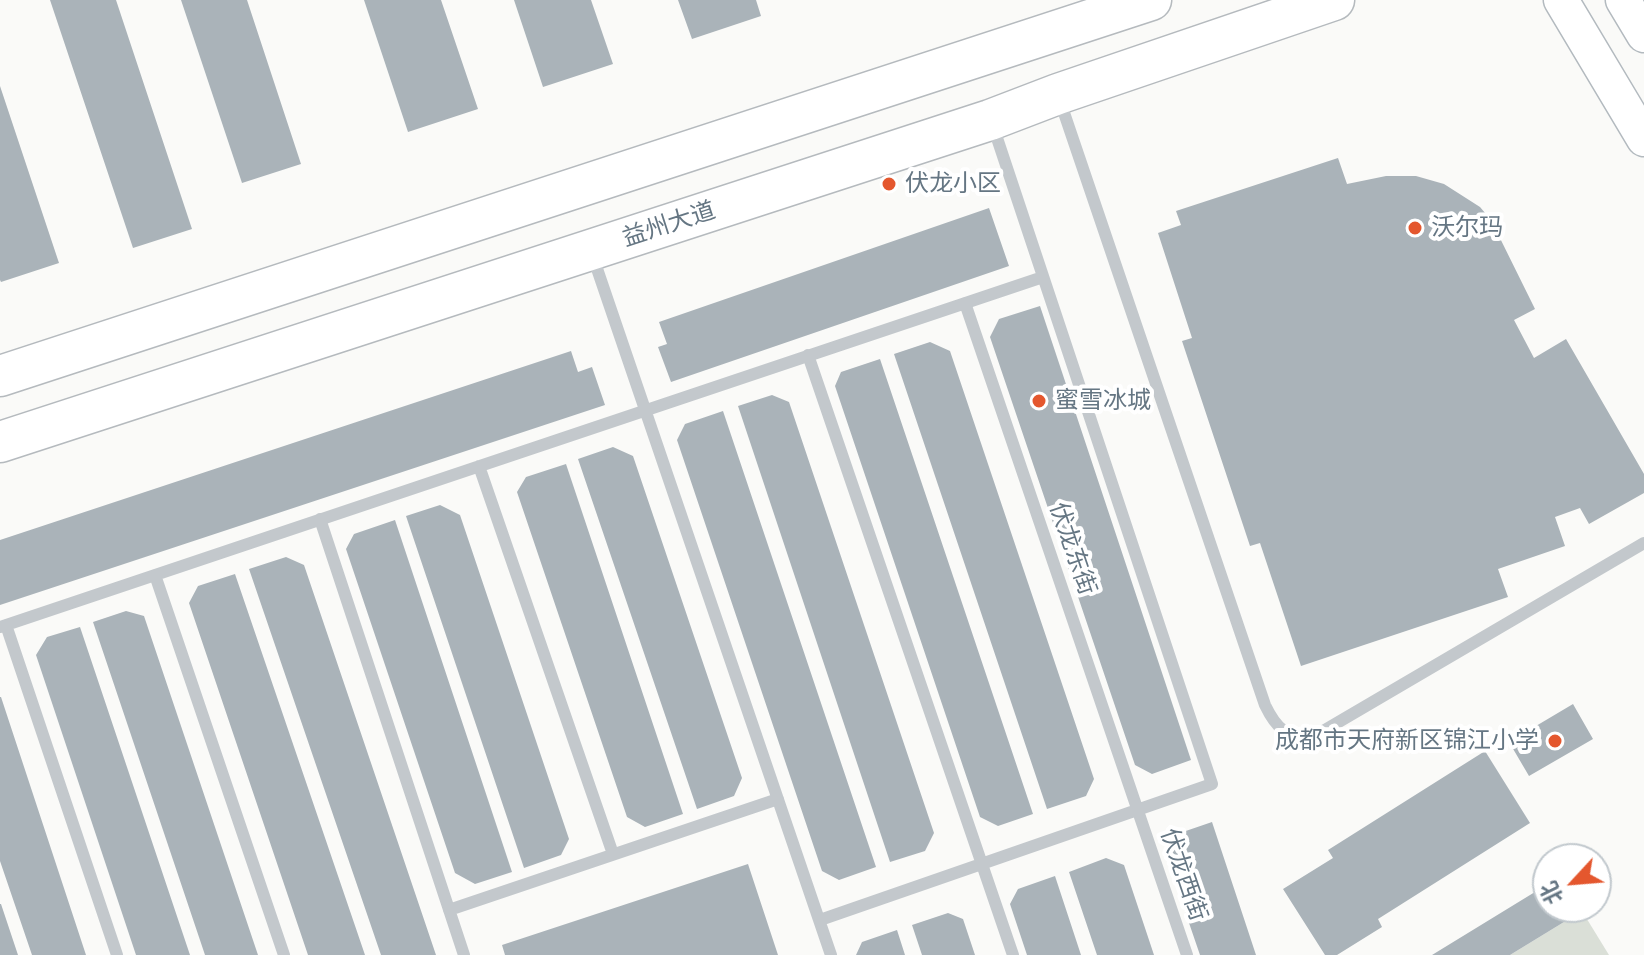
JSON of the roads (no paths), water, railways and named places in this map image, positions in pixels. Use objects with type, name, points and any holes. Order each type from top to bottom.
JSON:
[{"type":"main road","points":[[0,376],[1151,0]]},
{"type":"main road","name":"益州大道","points":[[0,442],[990,120],[1334,0]]},
{"type":"main road","points":[[1561,0],[1644,139]]},
{"type":"main road","points":[[1623,0],[1644,35]]},
{"type":"lane","points":[[1058,94],[1265,705],[1281,731],[1295,739],[1313,737],[1644,543]]},
{"type":"lane","points":[[820,920],[1212,784],[990,120]]},
{"type":"lane","points":[[591,251],[831,955]]},
{"type":"lane","points":[[117,955],[3,626],[1043,277]]},
{"type":"lane","name":"伏龙东街","points":[[965,303],[1137,810]]},
{"type":"lane","points":[[808,355],[1013,955]]},
{"type":"lane","points":[[479,466],[613,854]]},
{"type":"lane","points":[[320,519],[464,955]]},
{"type":"lane","points":[[155,575],[284,955]]},
{"type":"lane","points":[[449,910],[778,799]]},
{"type":"lane","name":"伏龙西街","points":[[1137,810],[1187,955]]},
{"type":"place","name":"伏龙小区","points":[[889,184]]},
{"type":"place","name":"沃尔玛","points":[[1415,228]]},
{"type":"place","name":"蜜雪冰城","points":[[1039,401]]},
{"type":"place","name":"成都市天府新区锦江小学","points":[[1555,741]]}]
